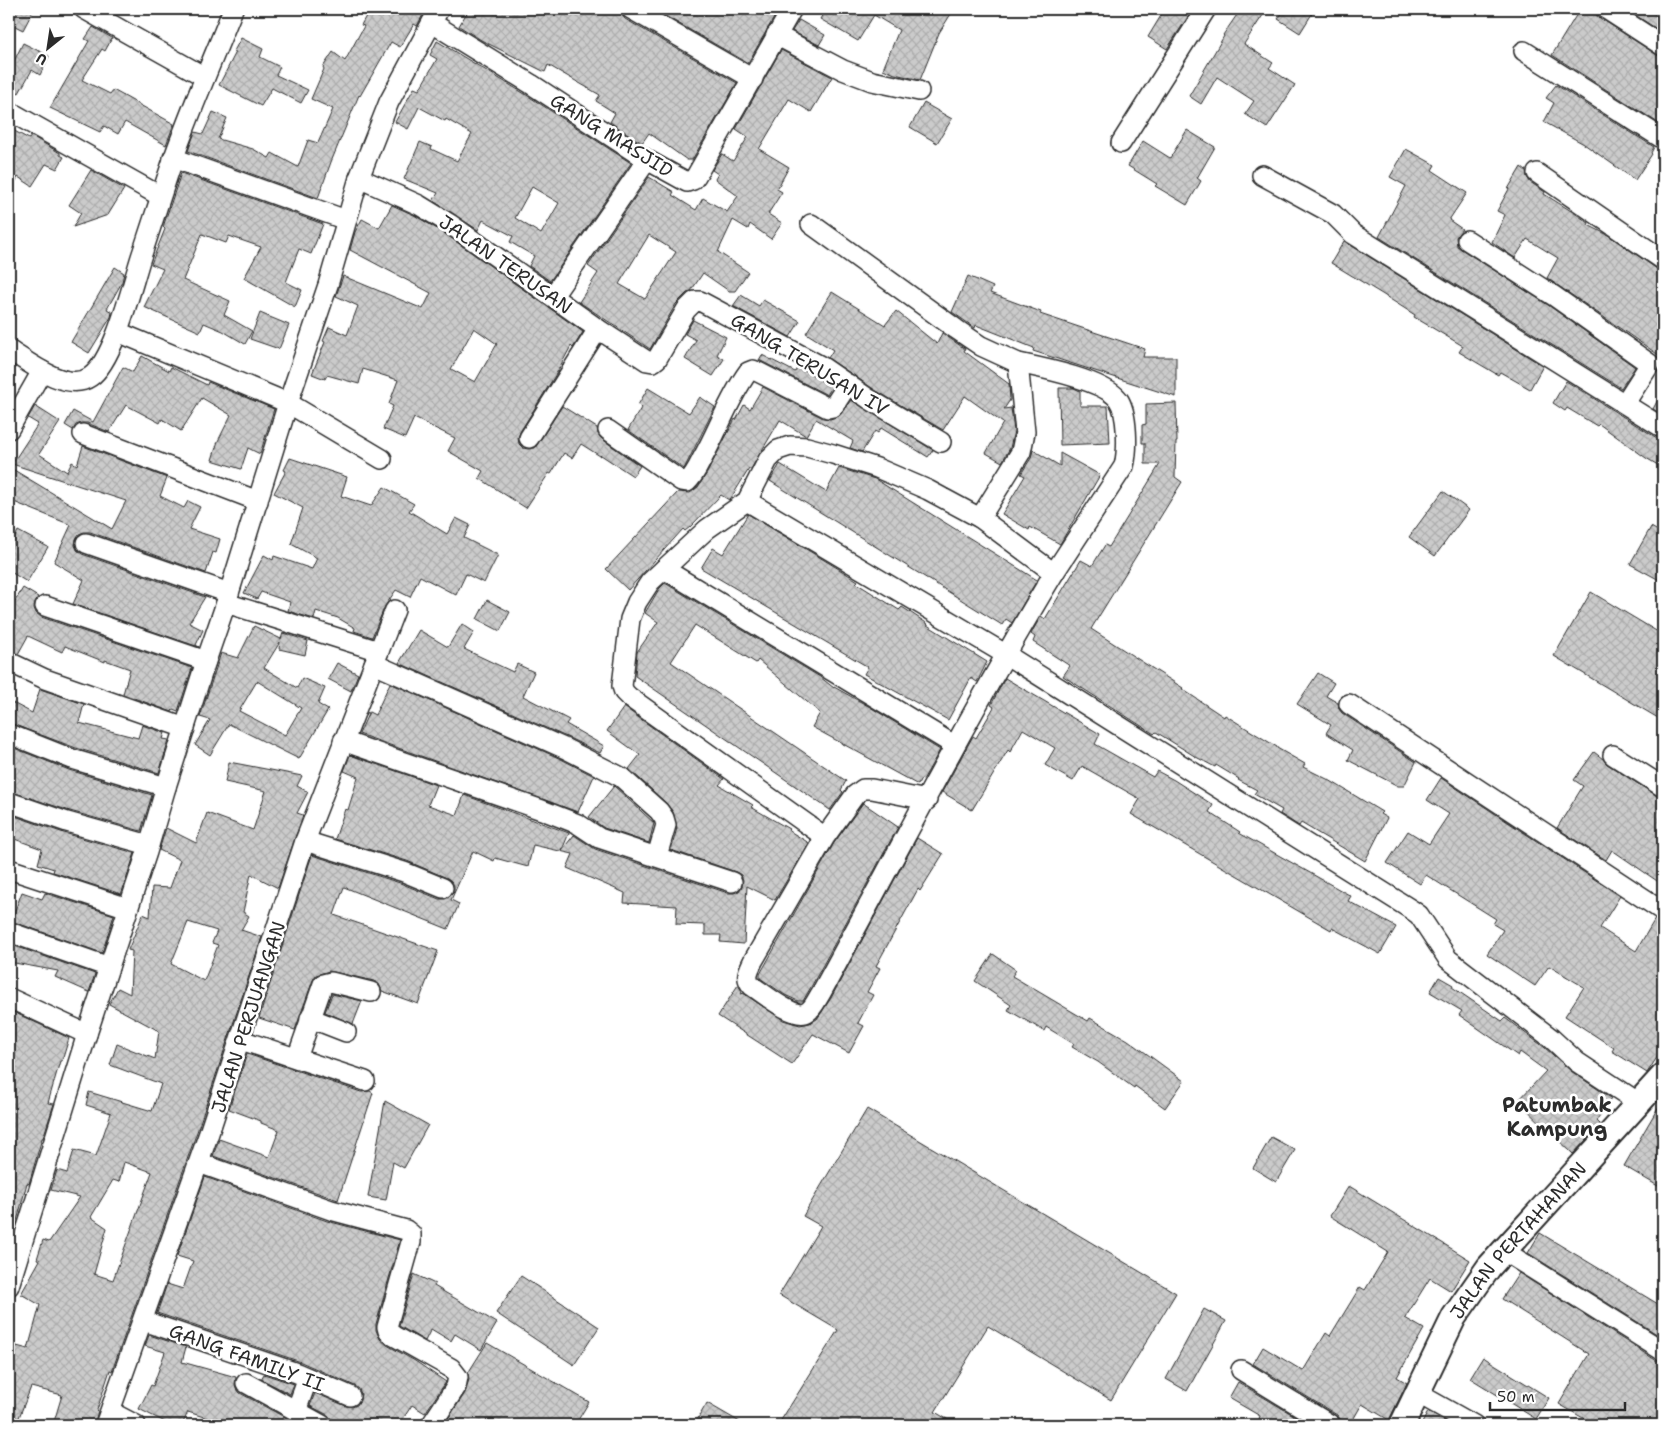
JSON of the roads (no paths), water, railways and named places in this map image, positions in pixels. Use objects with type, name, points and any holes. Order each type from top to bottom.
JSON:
[{"type":"main road","name":"JALAN PERTAHANAN","points":[[1402,1425],[1454,1317],[1489,1267],[1663,1076]]},
{"type":"street","points":[[84,9],[205,77]]},
{"type":"street","points":[[9,350],[42,372],[76,382],[90,377],[105,360],[118,332],[173,158],[234,9]]},
{"type":"street","points":[[631,9],[753,79]]},
{"type":"street","name":"GANG MASJID","points":[[435,16],[532,84],[647,160],[687,182],[694,180],[792,9]]},
{"type":"street","points":[[1121,143],[1206,9]]},
{"type":"street","points":[[1606,9],[1663,46]]},
{"type":"street","points":[[9,1286],[87,1034],[149,845],[206,661],[228,598],[288,403],[328,285],[359,178],[389,102],[435,16]]},
{"type":"street","points":[[776,35],[843,70],[872,82],[919,92]]},
{"type":"street","points":[[1524,51],[1663,139]]},
{"type":"street","points":[[9,111],[160,196]]},
{"type":"street","points":[[173,158],[346,220]]},
{"type":"street","points":[[553,296],[647,160]]},
{"type":"street","points":[[1537,173],[1663,260]]},
{"type":"street","points":[[1262,175],[1333,214],[1353,234],[1663,428]]},
{"type":"street","name":"JALAN TERUSAN","points":[[359,178],[419,205],[450,224],[598,329],[647,361]]},
{"type":"street","points":[[811,224],[981,346],[1018,363],[1059,372],[1100,387],[1117,398],[1123,409],[1128,452],[1124,466],[1054,573],[1005,654],[954,745],[927,800],[810,1011],[802,1015],[793,1013],[752,986],[748,981],[747,975],[824,837],[855,795],[862,790],[872,789],[927,800]]},
{"type":"street","points":[[1467,240],[1554,296],[1650,364],[1625,403]]},
{"type":"street","name":"GANG TERUSAN IV","points":[[647,361],[653,362],[657,359],[686,310],[692,303],[700,301],[821,366],[941,442]]},
{"type":"street","points":[[529,438],[598,329]]},
{"type":"street","points":[[118,332],[288,403],[382,459]]},
{"type":"street","points":[[980,518],[1024,444],[1025,432],[1018,363]]},
{"type":"street","points":[[608,430],[681,481],[687,482],[694,474],[711,443],[743,378],[751,370],[828,408],[833,406],[848,384]]},
{"type":"street","points":[[9,429],[42,372]]},
{"type":"street","points":[[83,434],[258,501]]},
{"type":"street","points":[[824,837],[635,702],[624,692],[622,680],[630,619],[637,602],[650,582],[707,529],[747,501],[768,460],[778,450],[790,446],[807,447],[877,468],[928,490],[980,518],[1054,573]]},
{"type":"street","points":[[747,501],[1005,654],[1412,910],[1419,915],[1448,959],[1551,1038],[1577,1062],[1642,1100]]},
{"type":"street","points":[[86,543],[376,658],[621,777],[659,811],[664,818],[666,825],[657,856]]},
{"type":"street","points":[[664,569],[954,745]]},
{"type":"street","points":[[45,606],[206,661]]},
{"type":"street","name":"JALAN PERJUANGAN","points":[[108,1419],[144,1321],[241,1040],[305,842],[395,610]]},
{"type":"street","points":[[9,662],[45,679],[185,728]]},
{"type":"street","points":[[1349,704],[1663,911]]},
{"type":"street","points":[[9,734],[72,759],[166,787]]},
{"type":"street","points":[[343,741],[542,810],[578,824],[599,838],[732,882]]},
{"type":"street","points":[[1614,755],[1663,787]]},
{"type":"street","points":[[9,802],[67,822],[149,845]]},
{"type":"street","points":[[305,842],[404,872],[442,888]]},
{"type":"street","points":[[9,869],[128,908]]},
{"type":"street","points":[[9,932],[109,967]]},
{"type":"street","points":[[297,1058],[321,986],[325,982],[371,992]]},
{"type":"street","points":[[9,998],[87,1034]]},
{"type":"street","points":[[310,1018],[346,1032]]},
{"type":"street","points":[[241,1040],[365,1081]]},
{"type":"street","points":[[199,1163],[331,1210],[406,1230],[411,1234],[411,1242],[387,1327],[388,1331],[394,1336],[451,1368],[458,1377],[456,1387],[431,1425]]},
{"type":"street","points":[[1504,1251],[1663,1351]]},
{"type":"street","name":"GANG FAMILY II","points":[[144,1321],[236,1351],[350,1396]]},
{"type":"street","points":[[1242,1370],[1331,1425]]},
{"type":"street","points":[[296,1411],[308,1378]]},
{"type":"street","points":[[246,1383],[322,1425]]},
{"type":"street","points":[[1417,1393],[1474,1425]]},
{"type":"street","points":[[108,1419],[136,1425]]},
{"type":"district","name":"Patumbak Kampung","points":[[1557,1117]]}]
